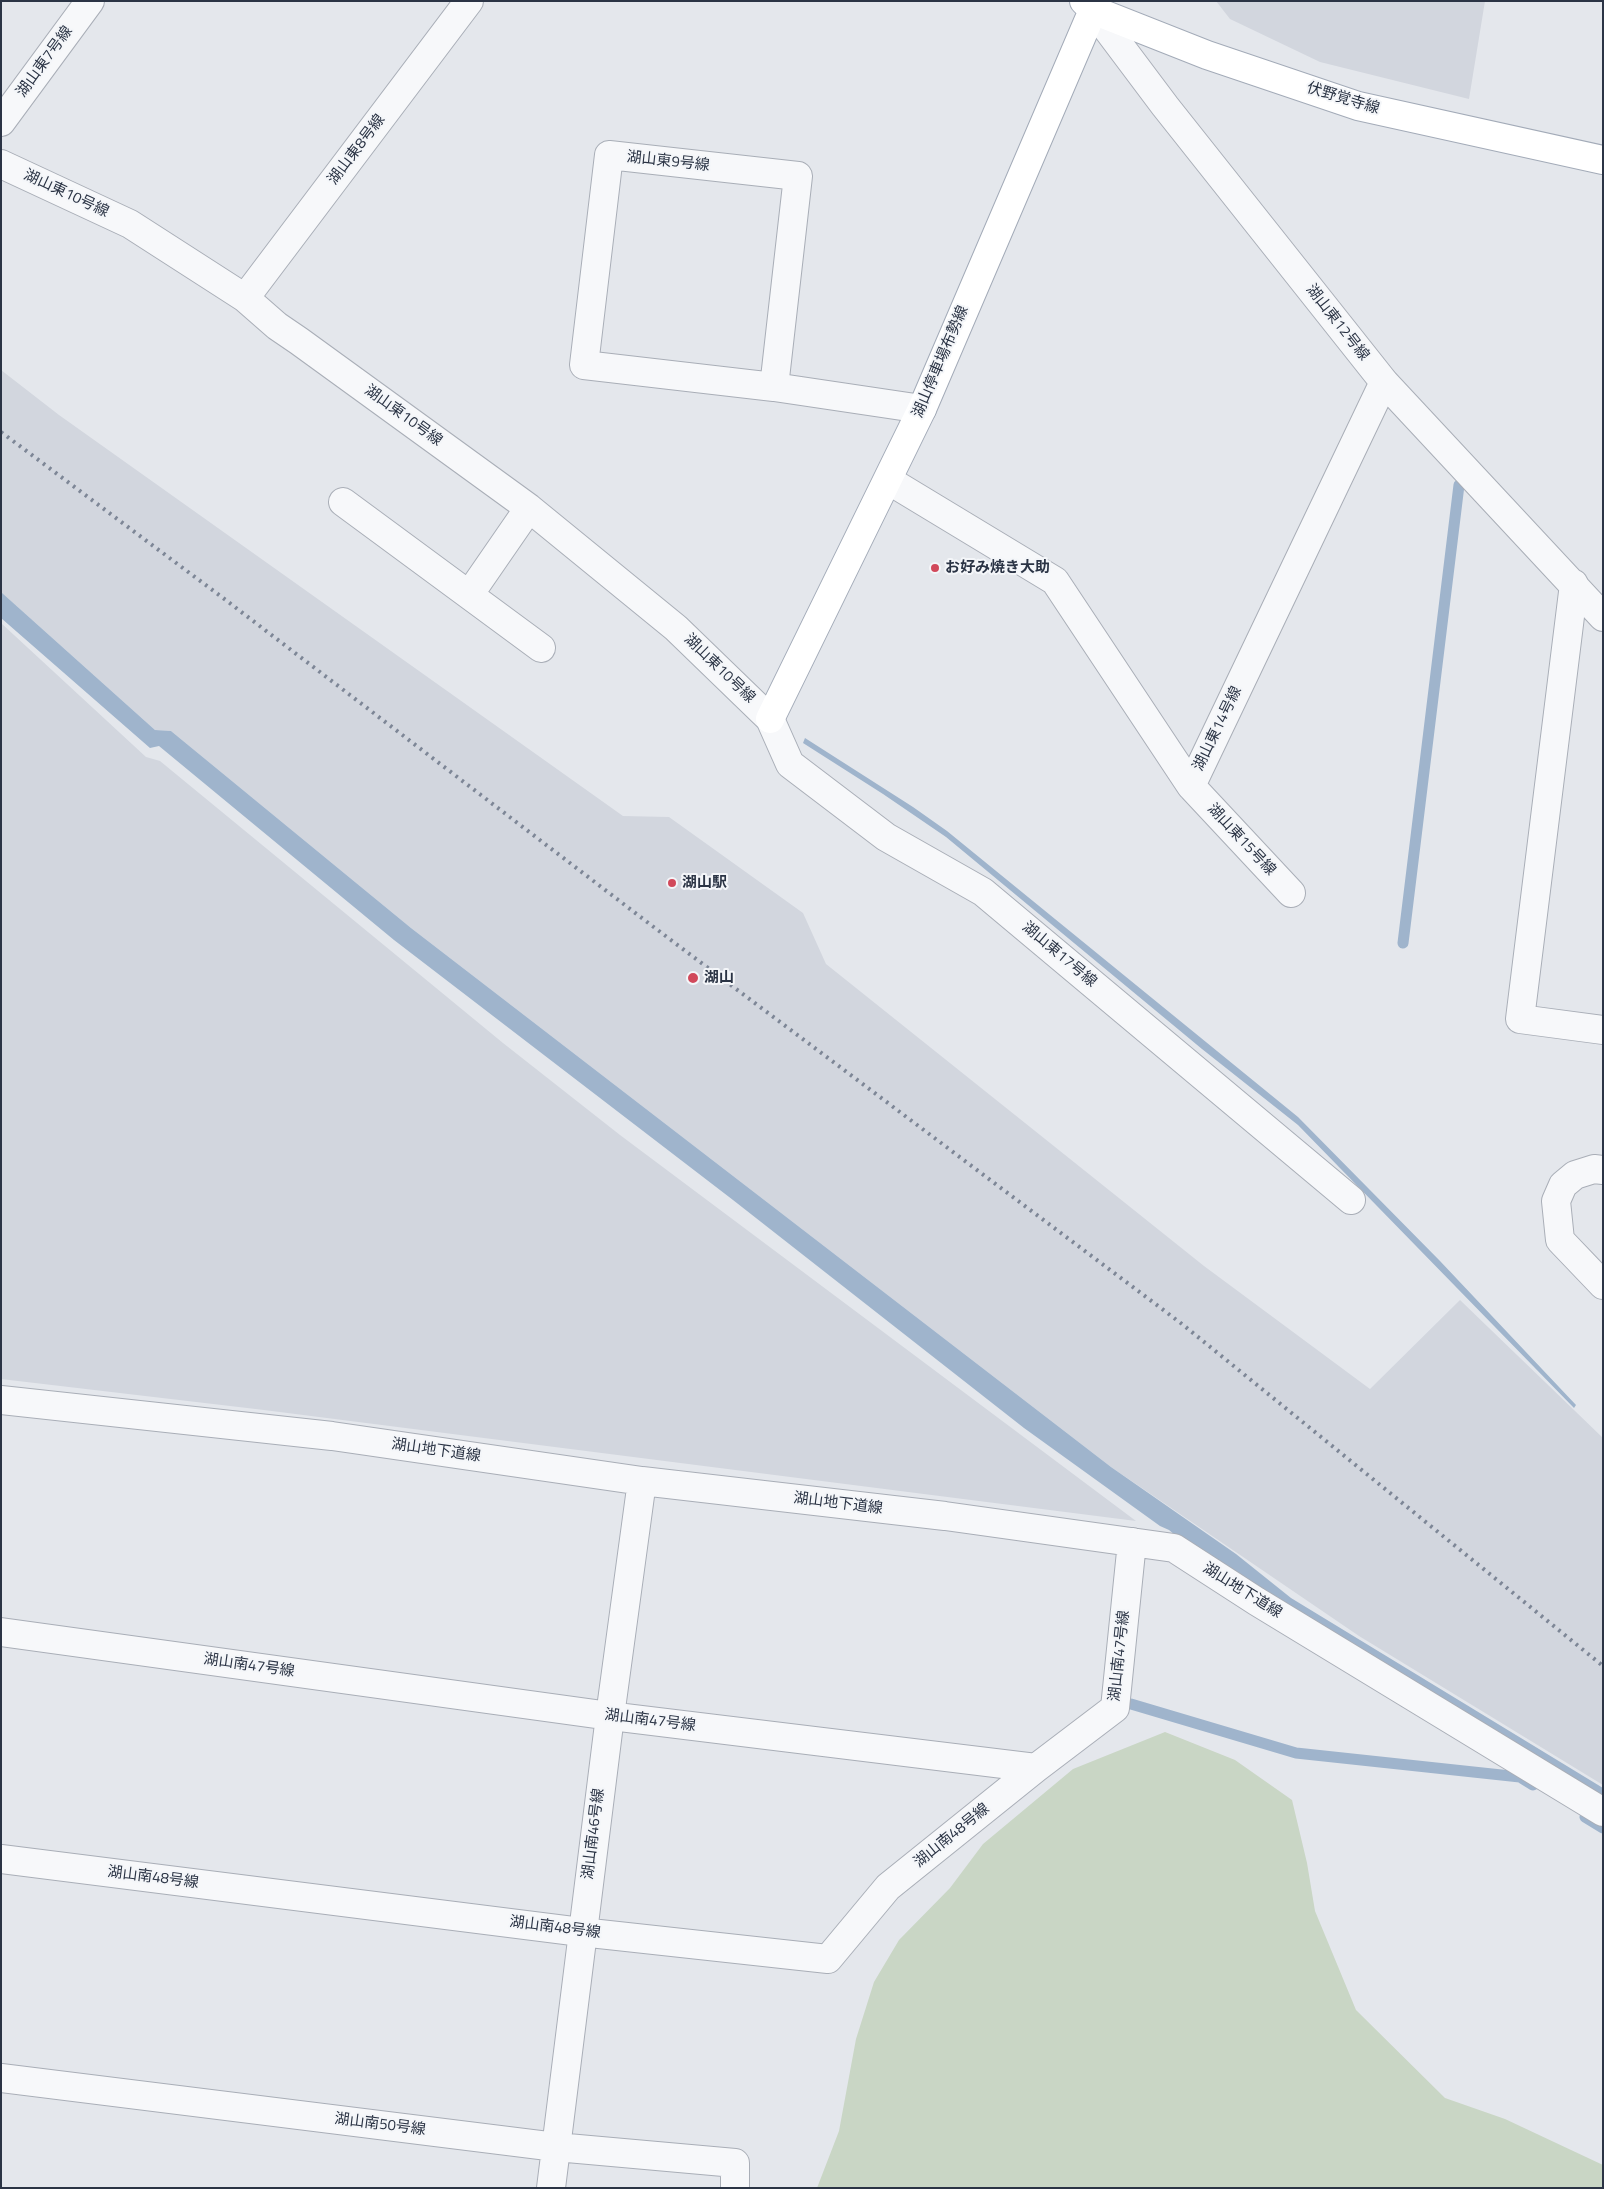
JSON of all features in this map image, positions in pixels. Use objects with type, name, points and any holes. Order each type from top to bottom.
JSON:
[{"type":"main road","name":"伏野覚寺線","points":[[1091,4],[1208,55],[1358,106],[1603,160]]},
{"type":"main road","name":"湖山停車場布勢線","points":[[770,719],[922,409],[1091,4]]},
{"type":"street","name":"湖山東7号線","points":[[1,122],[90,1]]},
{"type":"street","name":"湖山東8号線","points":[[245,298],[469,1]]},
{"type":"street","name":"湖山東12号線","points":[[1091,4],[1165,106],[1384,382],[1603,617]]},
{"type":"street","name":"湖山東9号線","points":[[774,386],[798,176],[608,155],[584,365],[774,386],[922,409]]},
{"type":"street","name":"湖山東10号線","points":[[1,164],[130,224],[245,298],[276,326],[307,346],[528,508],[676,628],[770,719]]},
{"type":"street","name":"湖山東14号線","points":[[1191,786],[1384,382]]},
{"type":"street","name":"湖山東14号線","points":[[888,480],[1055,581],[1191,786]]},
{"type":"street","points":[[343,502],[542,648]]},
{"type":"street","points":[[469,595],[528,508]]},
{"type":"street","points":[[1574,584],[1520,1019],[1603,1030]]},
{"type":"street","name":"湖山東17号線","points":[[770,719],[790,764],[886,837],[983,892],[1351,1200]]},
{"type":"street","name":"湖山東15号線","points":[[1191,786],[1290,893]]},
{"type":"street","points":[[1603,1170],[1594,1169],[1575,1175],[1563,1185],[1556,1201],[1560,1240],[1603,1285]]},
{"type":"street","name":"湖山地下道線","points":[[1,1400],[332,1436],[642,1481],[935,1515],[1174,1548],[1256,1601],[1603,1812]]},
{"type":"street","name":"湖山南46号線","points":[[550,2188],[642,1481]]},
{"type":"street","name":"湖山南47号線","points":[[1,1632],[610,1716],[1036,1768],[1115,1708],[1132,1542]]},
{"type":"street","name":"湖山南48号線","points":[[1,1859],[582,1932],[828,1959],[888,1887],[1036,1768]]},
{"type":"street","name":"湖山南50号線","points":[[1,2078],[556,2148],[735,2163],[734,2188]]},
{"type":"shaded area","points":[[1216,1],[1485,1],[1469,99],[1320,62],[1230,19]]},
{"type":"shaded area","points":[[1,370],[59,415],[623,816],[669,817],[803,913],[826,964],[1204,1266],[1370,1389],[1460,1300],[1603,1438],[1603,1785],[1359,1636],[1111,1467],[411,928],[171,731],[155,730],[1,592]]},
{"type":"shaded area","points":[[1,623],[146,757],[160,761],[503,1043],[620,1135],[1136,1521],[264,1410],[1,1379]]},
{"type":"green space","points":[[1165,1732],[1235,1760],[1292,1800],[1307,1863],[1315,1911],[1356,2010],[1445,2098],[1505,2119],[1603,2165],[1603,2188],[817,2188],[839,2131],[856,2039],[874,1982],[899,1940],[950,1888],[983,1844],[1073,1769]]},
{"type":"water","points":[[1,592],[155,730],[171,731],[411,928],[1111,1467],[1236,1554],[1291,1598],[1603,1788],[1603,1803],[1187,1545],[1169,1530],[1160,1526],[1024,1428],[733,1200],[394,940],[159,746],[150,748],[1,618]]},
{"type":"water","points":[[805,738],[947,831],[1298,1117],[1440,1261],[1576,1405],[1574,1408],[1298,1125],[1202,1049],[946,837],[803,743]]},
{"type":"waterway","points":[[1403,943],[1459,485]]},
{"type":"waterway","points":[[1131,1704],[1296,1753],[1520,1777],[1533,1785]]},
{"type":"waterway","points":[[1585,1817],[1603,1828]]},
{"type":"railway","points":[[1,432],[227,601],[651,925],[1182,1324],[1603,1666]]},
{"type":"place","name":"お好み焼き大助","points":[[935,568]]},
{"type":"place","name":"湖山駅","points":[[672,883]]},
{"type":"place","name":"湖山","points":[[693,978]]}]
